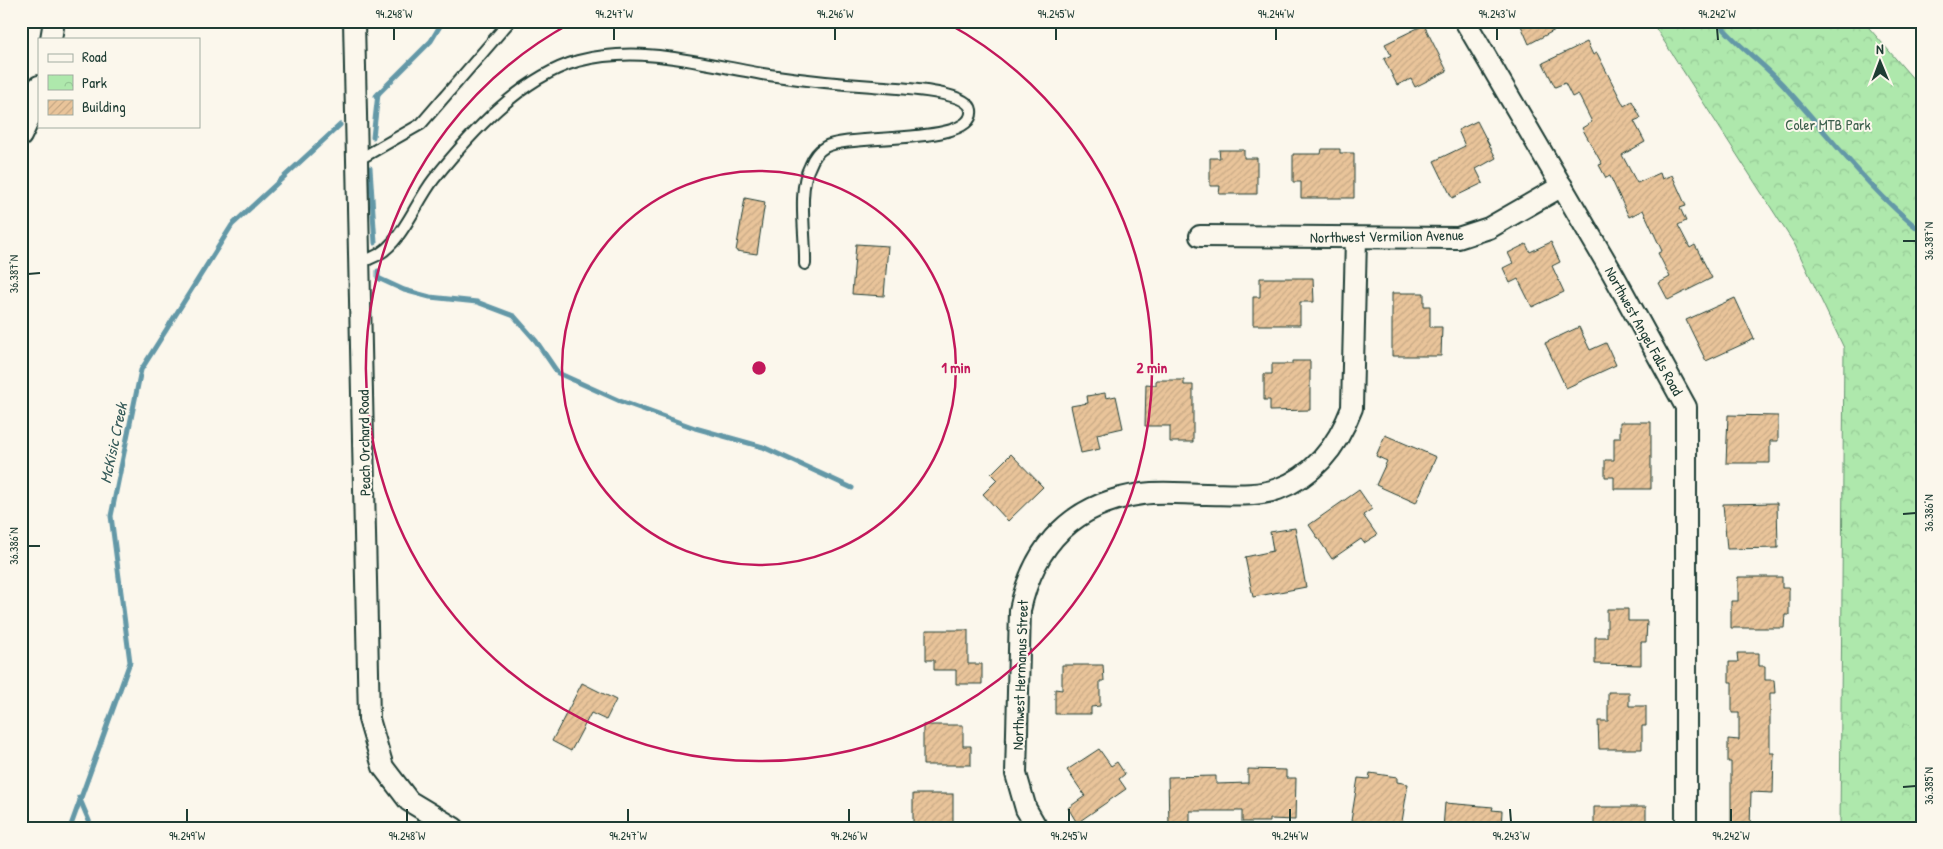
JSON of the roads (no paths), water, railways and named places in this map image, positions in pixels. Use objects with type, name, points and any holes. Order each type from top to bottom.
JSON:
[{"type":"street","points":[[50,38],[54,21]]},
{"type":"street","name":"Peach Orchard Road","points":[[354,21],[370,719],[383,767],[409,801],[454,828]]},
{"type":"street","name":"Northwest Angel Falls Road","points":[[1466,21],[1562,186],[1686,407],[1686,828]]},
{"type":"street","points":[[21,136],[31,115],[38,90]]},
{"type":"street","name":"Northwest Vermilion Avenue","points":[[1200,236],[1458,238],[1474,235],[1562,186]]},
{"type":"street","name":"Northwest Hermanus Street","points":[[1031,826],[1016,774],[1020,610],[1024,588],[1037,559],[1057,533],[1076,518],[1097,505],[1116,498],[1144,493],[1237,494],[1276,490],[1310,472],[1329,453],[1346,425],[1352,408],[1356,238]]},
{"type":"lane","points":[[358,160],[421,124],[510,21]]},
{"type":"lane","points":[[361,261],[381,255],[398,236],[435,178],[479,126],[498,108],[540,78],[558,68],[576,62],[617,54],[662,55],[769,75],[937,92],[968,104],[971,109],[965,124],[946,134],[841,141],[819,151],[807,173],[804,188],[806,264]]},
{"type":"waterway","name":"McKisic Creek","points":[[376,96],[431,41],[443,21]]},
{"type":"waterway","points":[[1717,21],[1732,38],[1783,85],[1884,198],[1922,232]]},
{"type":"waterway","points":[[373,137],[378,94]]},
{"type":"waterway","name":"McKisic Creek","points":[[70,828],[130,662],[111,516],[141,370],[232,225],[340,125]]},
{"type":"waterway","points":[[370,168],[375,243]]},
{"type":"waterway","points":[[378,271],[378,278],[404,290],[430,297],[477,302],[514,316],[536,341],[558,373],[620,401],[695,428],[763,447],[852,488]]},
{"type":"waterway","points":[[79,797],[92,828]]},
{"type":"park label","name":"Coler MTB Park","points":[[1828,124]]}]
